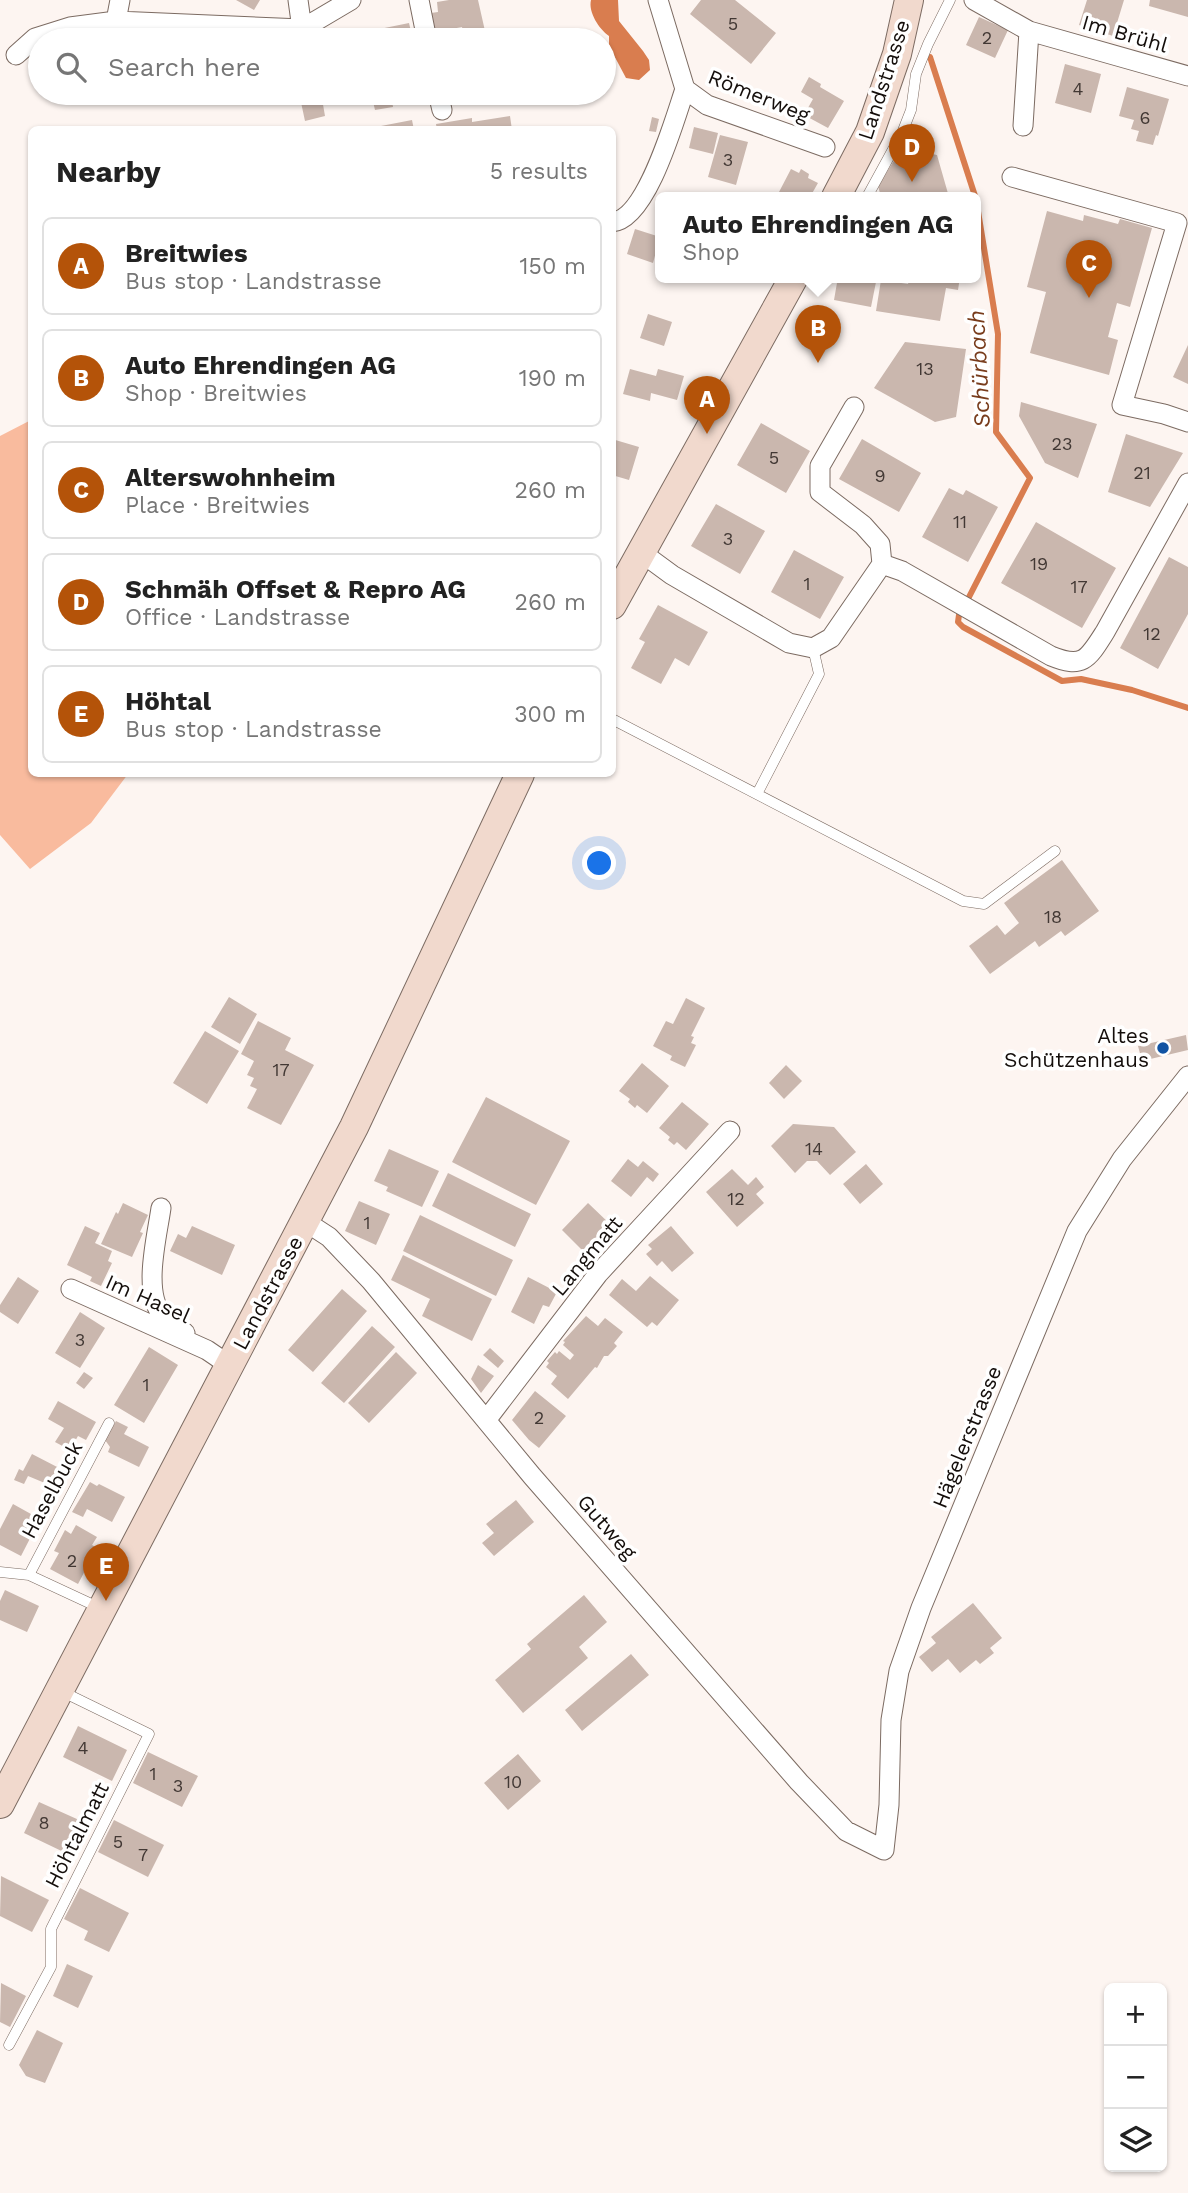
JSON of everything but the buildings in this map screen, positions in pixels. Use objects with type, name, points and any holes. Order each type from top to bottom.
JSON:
[{"type":"main road","name":"Landstrasse","points":[[839,192],[870,132],[897,54],[909,0]]},
{"type":"main road","points":[[616,599],[791,283]]},
{"type":"main road","name":"Landstrasse","points":[[0,1804],[102,1608],[218,1358],[306,1222],[397,1040],[519,777]]},
{"type":"street","points":[[116,21],[120,0]]},
{"type":"street","points":[[298,0],[303,28]]},
{"type":"street","points":[[305,28],[351,0]]},
{"type":"street","points":[[419,0],[425,28]]},
{"type":"street","name":"Römerweg","points":[[657,0],[685,89],[707,105],[825,147]]},
{"type":"street","name":"Im Brühl","points":[[974,0],[1029,31],[1188,76]]},
{"type":"street","points":[[67,28],[116,21],[280,28]]},
{"type":"street","points":[[1023,127],[1029,31]]},
{"type":"street","points":[[16,55],[28,44]]},
{"type":"street","points":[[616,222],[628,216],[649,187],[685,89]]},
{"type":"street","points":[[1012,177],[1177,223],[1122,405],[1188,422]]},
{"type":"street","points":[[642,553],[672,575],[789,643],[813,648],[831,638],[882,564],[880,544],[863,525],[820,492],[820,466],[854,407]]},
{"type":"street","points":[[882,564],[902,571],[1051,656],[1069,663],[1082,661],[1093,652],[1105,632],[1188,484]]},
{"type":"street","name":"Hägelerstrasse","points":[[884,1850],[890,1805],[891,1720],[899,1671],[922,1608],[1077,1231],[1122,1159],[1188,1076]]},
{"type":"street","name":"Langmatt","points":[[487,1419],[598,1274],[730,1130]]},
{"type":"street","name":"Im Hasel","points":[[162,1208],[152,1273],[154,1298],[162,1315],[218,1358]]},
{"type":"street","name":"Gutweg","points":[[306,1222],[329,1237],[371,1281],[532,1476],[799,1782],[846,1832],[884,1850]]},
{"type":"street","name":"Im Hasel","points":[[71,1289],[218,1358]]},
{"type":"lane","points":[[870,192],[902,133],[911,110],[916,74],[950,0]]},
{"type":"lane","points":[[757,794],[819,674],[813,648]]},
{"type":"lane","points":[[616,721],[962,901],[984,904],[1055,850]]},
{"type":"lane","name":"Haselbuck","points":[[29,1575],[109,1423]]},
{"type":"lane","points":[[0,1572],[29,1575],[102,1608]]},
{"type":"lane","name":"Höhtalmatt","points":[[9,2045],[51,1967],[51,1929],[149,1734],[59,1689]]},
{"type":"shaded area","points":[[591,0],[618,0],[619,21],[649,60],[650,70],[639,80],[626,78],[616,59],[616,28],[601,28],[593,15]]},
{"type":"shaded area","points":[[28,422],[28,777],[126,777],[91,823],[30,869],[0,835],[0,436]]},
{"type":"waterway","name":"Schürbach","points":[[930,57],[974,192]]},
{"type":"waterway","name":"Schürbach","points":[[968,599],[1030,478],[996,432],[998,334],[981,230]]},
{"type":"waterway","name":"Schürbach","points":[[959,615],[958,622],[963,627],[1062,681],[1081,679],[1132,690],[1188,708]]},
{"type":"place","name":"Schmäh Offset & Repro AG","points":[[912,182]]},
{"type":"place","name":"Alterswohnheim","points":[[1089,298]]},
{"type":"place","name":"Auto Ehrendingen AG","points":[[818,363]]},
{"type":"place","name":"Breitwies","points":[[707,434]]},
{"type":"place","name":"Altes Schützenhaus","points":[[1163,1048]]},
{"type":"place","name":"Höhtal","points":[[106,1601]]}]
